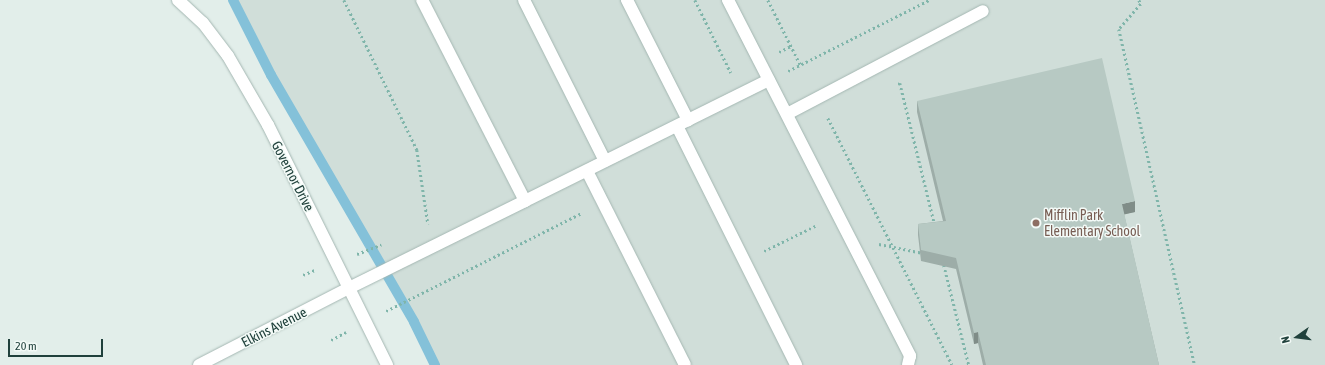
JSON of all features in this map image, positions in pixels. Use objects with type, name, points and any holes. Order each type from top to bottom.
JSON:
[{"type":"street","name":"Governor Drive","points":[[178,0],[203,23],[228,56],[268,125],[387,365]]},
{"type":"street","points":[[422,0],[525,201]]},
{"type":"street","points":[[524,0],[606,161]]},
{"type":"street","points":[[627,0],[688,120]]},
{"type":"street","points":[[728,0],[910,356],[908,365]]},
{"type":"street","points":[[787,114],[983,11]]},
{"type":"street","name":"Elkins Avenue","points":[[199,365],[349,288],[769,80]]},
{"type":"street","points":[[677,126],[796,365]]},
{"type":"street","points":[[587,171],[685,365]]},
{"type":"path","points":[[344,0],[418,150],[428,224]]},
{"type":"path","points":[[695,0],[742,94]]},
{"type":"path","points":[[768,0],[800,64],[929,0]]},
{"type":"path","points":[[1140,0],[1141,4],[1119,29],[1195,365]]},
{"type":"path","points":[[894,86],[900,82],[937,233]]},
{"type":"path","points":[[834,115],[827,118],[952,365]]},
{"type":"path","points":[[331,340],[584,211],[588,218]]},
{"type":"path","points":[[944,262],[969,365]]},
{"type":"shaded area","points":[[233,0],[1325,0],[1325,365],[435,365]]},
{"type":"building","name":"Mifflin Park Elementary School","points":[[1102,58],[1135,201],[1122,204],[1159,365],[986,365],[978,332],[974,333],[956,258],[921,250],[918,224],[946,221],[917,101]]},
{"type":"waterway","points":[[233,0],[271,75],[414,322],[435,365]]},
{"type":"place","name":"Mifflin Park Elementary School","points":[[1036,223]]}]
